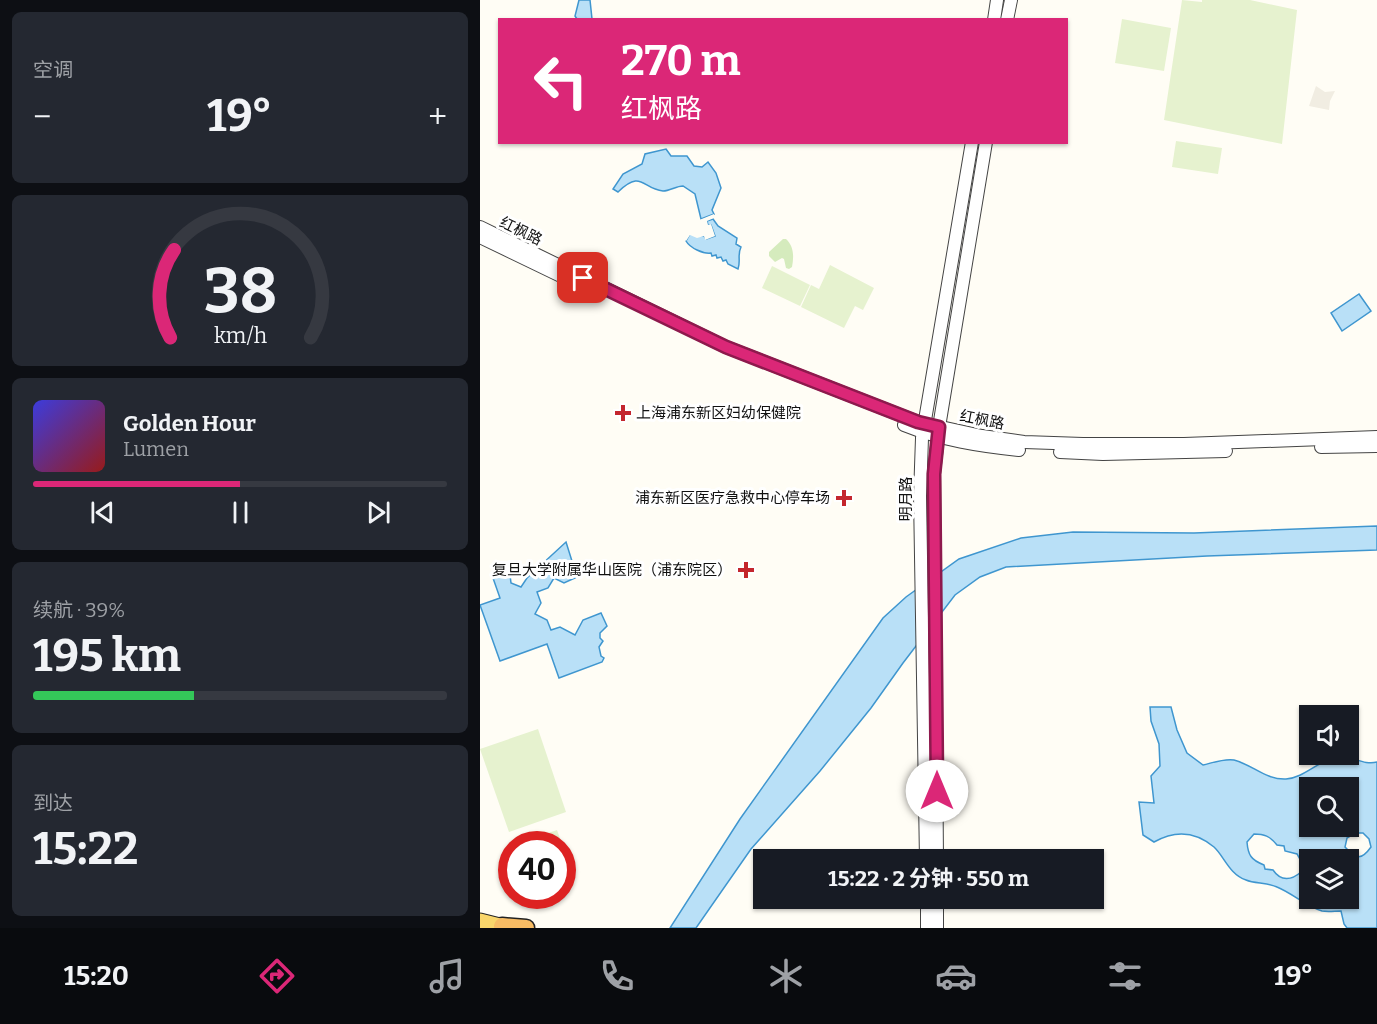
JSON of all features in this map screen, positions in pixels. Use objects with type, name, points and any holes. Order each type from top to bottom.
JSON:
[{"type":"highway","points":[[505,927],[526,928]]},
{"type":"main road","points":[[480,921],[505,927]]},
{"type":"street","points":[[994,18],[997,0]]},
{"type":"street","points":[[1007,18],[1011,0]]},
{"type":"street","name":"明月路","points":[[926,849],[920,484],[924,428],[972,144]]},
{"type":"street","name":"明月路","points":[[937,849],[934,474],[938,432],[986,144]]},
{"type":"street","name":"红枫路","points":[[480,227],[726,347],[924,428]]},
{"type":"street","name":"红枫路","points":[[480,237],[723,353],[924,428],[1003,448],[1103,454],[1377,446]]},
{"type":"street","name":"红枫路","points":[[938,432],[1024,442],[1083,444],[1184,444],[1377,437]]},
{"type":"street","points":[[927,909],[927,928]]},
{"type":"street","points":[[937,909],[937,928]]},
{"type":"green space","points":[[1182,0],[1202,2],[1202,0],[1250,0],[1297,10],[1282,144],[1164,120]]},
{"type":"green space","points":[[1122,19],[1171,28],[1164,71],[1115,63]]},
{"type":"green space","points":[[1176,141],[1222,148],[1218,174],[1172,167]]},
{"type":"green space","points":[[783,239],[789,242],[793,252],[792,267],[789,269],[786,268],[784,259],[775,262],[769,256],[769,252]]},
{"type":"green space","points":[[830,265],[874,288],[863,310],[855,306],[844,328],[801,307],[811,285],[819,289]]},
{"type":"green space","points":[[772,266],[810,285],[800,306],[762,288]]},
{"type":"green space","points":[[538,729],[566,812],[509,831],[480,749]]},
{"type":"shaded area","points":[[1316,86],[1325,92],[1335,91],[1329,110],[1309,106]]},
{"type":"water","points":[[579,0],[590,0],[592,18],[576,18]]},
{"type":"water","points":[[666,149],[671,156],[687,156],[694,166],[702,167],[708,162],[716,173],[721,188],[712,210],[714,214],[701,219],[695,194],[683,186],[663,191],[637,181],[626,185],[618,192],[613,189],[623,174],[642,164],[645,154]]},
{"type":"water","points":[[713,219],[718,226],[737,238],[736,244],[741,247],[738,269],[728,264],[726,260],[723,261],[721,257],[717,258],[711,253],[697,250],[686,241],[690,234],[704,236],[706,239],[715,236],[707,221]]},
{"type":"water","points":[[1359,294],[1371,311],[1342,331],[1331,313]]},
{"type":"water","points":[[1377,526],[1377,550],[1006,567],[980,577],[955,595],[871,708],[820,771],[751,849],[696,928],[670,928],[740,819],[883,618],[906,597],[959,559],[1021,538],[1073,532],[1194,533]]},
{"type":"water","points":[[566,542],[577,577],[564,583],[554,578],[548,588],[537,592],[541,603],[535,614],[547,620],[551,630],[560,627],[575,635],[583,620],[601,613],[607,626],[600,633],[603,641],[599,647],[601,656],[604,658],[602,662],[559,678],[547,644],[500,661],[480,605],[500,598],[493,578],[499,573],[510,575],[511,583],[521,587],[527,578]]},
{"type":"water","points":[[1150,707],[1171,707],[1177,730],[1187,753],[1203,765],[1234,760],[1266,775],[1286,779],[1299,776],[1319,765],[1359,765],[1359,760],[1377,762],[1377,928],[1347,928],[1341,911],[1318,909],[1359,909],[1359,857],[1364,855],[1371,847],[1369,839],[1363,833],[1359,833],[1359,777],[1299,777],[1299,837],[1349,837],[1345,847],[1347,849],[1299,849],[1299,858],[1297,854],[1285,851],[1284,846],[1277,845],[1264,835],[1254,834],[1247,842],[1251,856],[1264,865],[1265,869],[1273,870],[1279,876],[1287,879],[1299,873],[1299,899],[1277,887],[1250,881],[1235,874],[1218,851],[1200,838],[1177,834],[1154,842],[1143,835],[1139,802],[1154,803],[1151,776],[1160,766],[1159,744],[1151,721]]},
{"type":"pier","points":[[714,214],[714,218],[707,221],[708,225],[711,224],[715,236],[705,240],[704,236],[697,238],[690,235],[686,241],[684,239],[692,223]]},
{"type":"place","name":"上海浦东新区妇幼保健院","points":[[623,413]]},
{"type":"place","name":"浦东新区医疗急救中心停车场","points":[[844,498]]},
{"type":"place","name":"复旦大学附属华山医院（浦东院区）","points":[[746,570]]},
{"type":"route","points":[[583,278],[726,347],[918,422],[939,427],[934,474],[937,791]]}]
